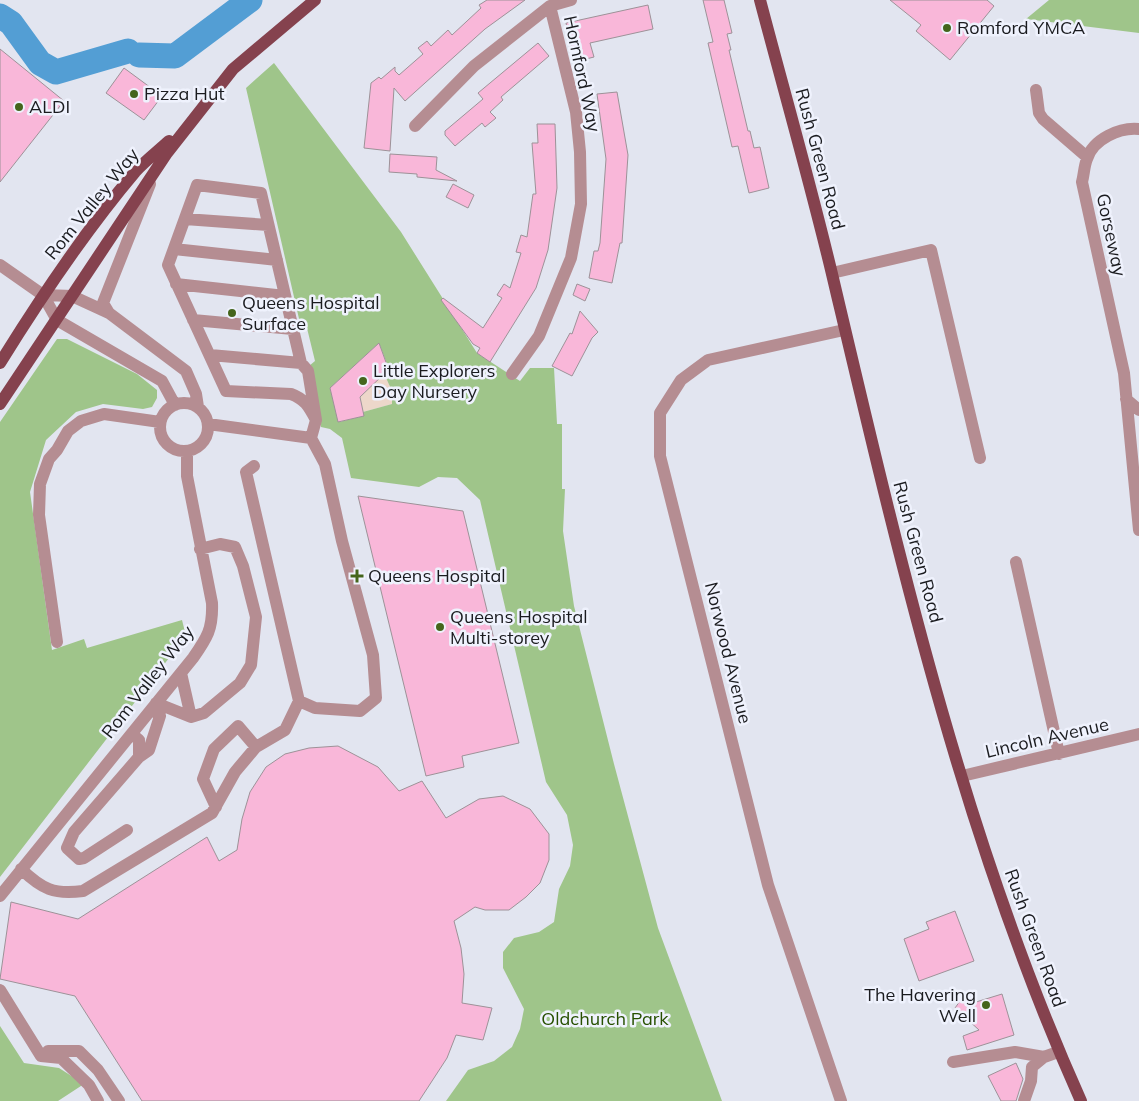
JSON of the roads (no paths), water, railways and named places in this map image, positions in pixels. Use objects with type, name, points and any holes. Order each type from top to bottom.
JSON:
[{"type":"main road","name":"Rom Valley Way","points":[[0,404],[154,172],[195,117],[233,69],[315,0]]},
{"type":"main road","name":"Rush Green Road","points":[[760,0],[832,273],[844,330],[903,569],[962,776],[1000,893],[1058,1052],[1078,1097]]},
{"type":"main road","name":"Rom Valley Way","points":[[0,362],[43,295],[136,171],[195,117]]},
{"type":"street","points":[[414,126],[474,66],[550,6],[571,0]]},
{"type":"street","name":"Hornford Way","points":[[512,374],[539,336],[571,258],[581,204],[580,152],[576,112],[550,6]]},
{"type":"street","points":[[1036,90],[1037,104],[1043,119],[1087,157]]},
{"type":"street","name":"Gorseway","points":[[1139,129],[1133,128],[1103,137],[1087,157],[1082,182],[1124,373],[1139,530]]},
{"type":"street","points":[[109,313],[103,303],[154,172]]},
{"type":"street","points":[[299,701],[315,708],[360,711],[376,698],[372,655],[342,541],[325,464],[311,438],[316,420],[308,371],[301,363],[261,193],[197,186],[168,265],[226,391],[291,394],[300,397],[307,403],[316,420]]},
{"type":"street","points":[[185,219],[268,225]]},
{"type":"street","points":[[174,249],[277,260]]},
{"type":"street","points":[[832,273],[931,250],[980,458]]},
{"type":"street","points":[[0,265],[43,295],[57,320],[162,381],[175,405]]},
{"type":"street","points":[[176,284],[285,296]]},
{"type":"street","points":[[43,295],[72,296],[109,313],[186,371],[196,394],[198,407],[207,418],[208,434],[203,442],[187,451],[179,451],[166,444],[160,430],[160,422],[166,412],[175,405],[187,403],[198,407]]},
{"type":"street","points":[[193,320],[293,329]]},
{"type":"street","name":"Norwood Avenue","points":[[841,1101],[768,885],[660,456],[660,412],[681,380],[708,360],[844,330]]},
{"type":"street","points":[[210,355],[301,363]]},
{"type":"street","points":[[1126,399],[1139,410]]},
{"type":"street","points":[[57,642],[39,516],[40,484],[49,459],[57,450],[68,431],[88,419],[104,414],[160,422]]},
{"type":"street","points":[[208,424],[311,438]]},
{"type":"street","name":"Rom Valley Way","points":[[0,896],[181,673],[207,637],[213,622],[212,603],[186,476],[187,451]]},
{"type":"street","points":[[21,869],[34,881],[50,891],[67,893],[83,891],[212,813],[235,772],[256,747],[285,730],[299,701],[246,472],[254,466]]},
{"type":"street","points":[[154,706],[191,717],[204,713],[240,683],[251,665],[256,617],[243,566],[235,547],[220,544],[200,549]]},
{"type":"street","points":[[1016,562],[1059,754]]},
{"type":"street","points":[[181,673],[191,717]]},
{"type":"street","points":[[126,830],[84,858],[79,859],[67,848],[74,832],[139,757],[149,750],[160,716],[154,706]]},
{"type":"street","points":[[216,806],[203,779],[214,749],[238,726],[256,747]]},
{"type":"street","points":[[132,734],[139,740],[139,757]]},
{"type":"street","name":"Lincoln Avenue","points":[[962,776],[1139,734]]},
{"type":"street","points":[[0,990],[42,1056],[61,1058],[89,1085],[98,1101]]},
{"type":"street","points":[[37,1046],[47,1051],[79,1051],[98,1070],[119,1101]]},
{"type":"street","points":[[953,1062],[1015,1052],[1044,1057]]},
{"type":"street","points":[[1024,1101],[1031,1081],[1032,1067],[1044,1057],[1058,1052]]},
{"type":"waterway","points":[[139,55],[175,56],[250,0]]},
{"type":"waterway","points":[[0,16],[11,23],[40,63],[56,72],[128,51]]},
{"type":"place","name":"Romford YMCA","points":[[947,28]]},
{"type":"place","name":"Pizza Hut","points":[[134,94]]},
{"type":"place","name":"ALDI","points":[[19,107]]},
{"type":"place","name":"Queens Hospital Surface","points":[[232,313]]},
{"type":"place","name":"Little Explorers Day Nursery","points":[[363,381]]},
{"type":"place","name":"Queens Hospital","points":[[357,576]]},
{"type":"place","name":"Queens Hospital Multi-storey","points":[[440,627]]},
{"type":"place","name":"The Havering Well","points":[[986,1005]]},
{"type":"park label","name":"Oldchurch Park","points":[[605,1019]]}]
